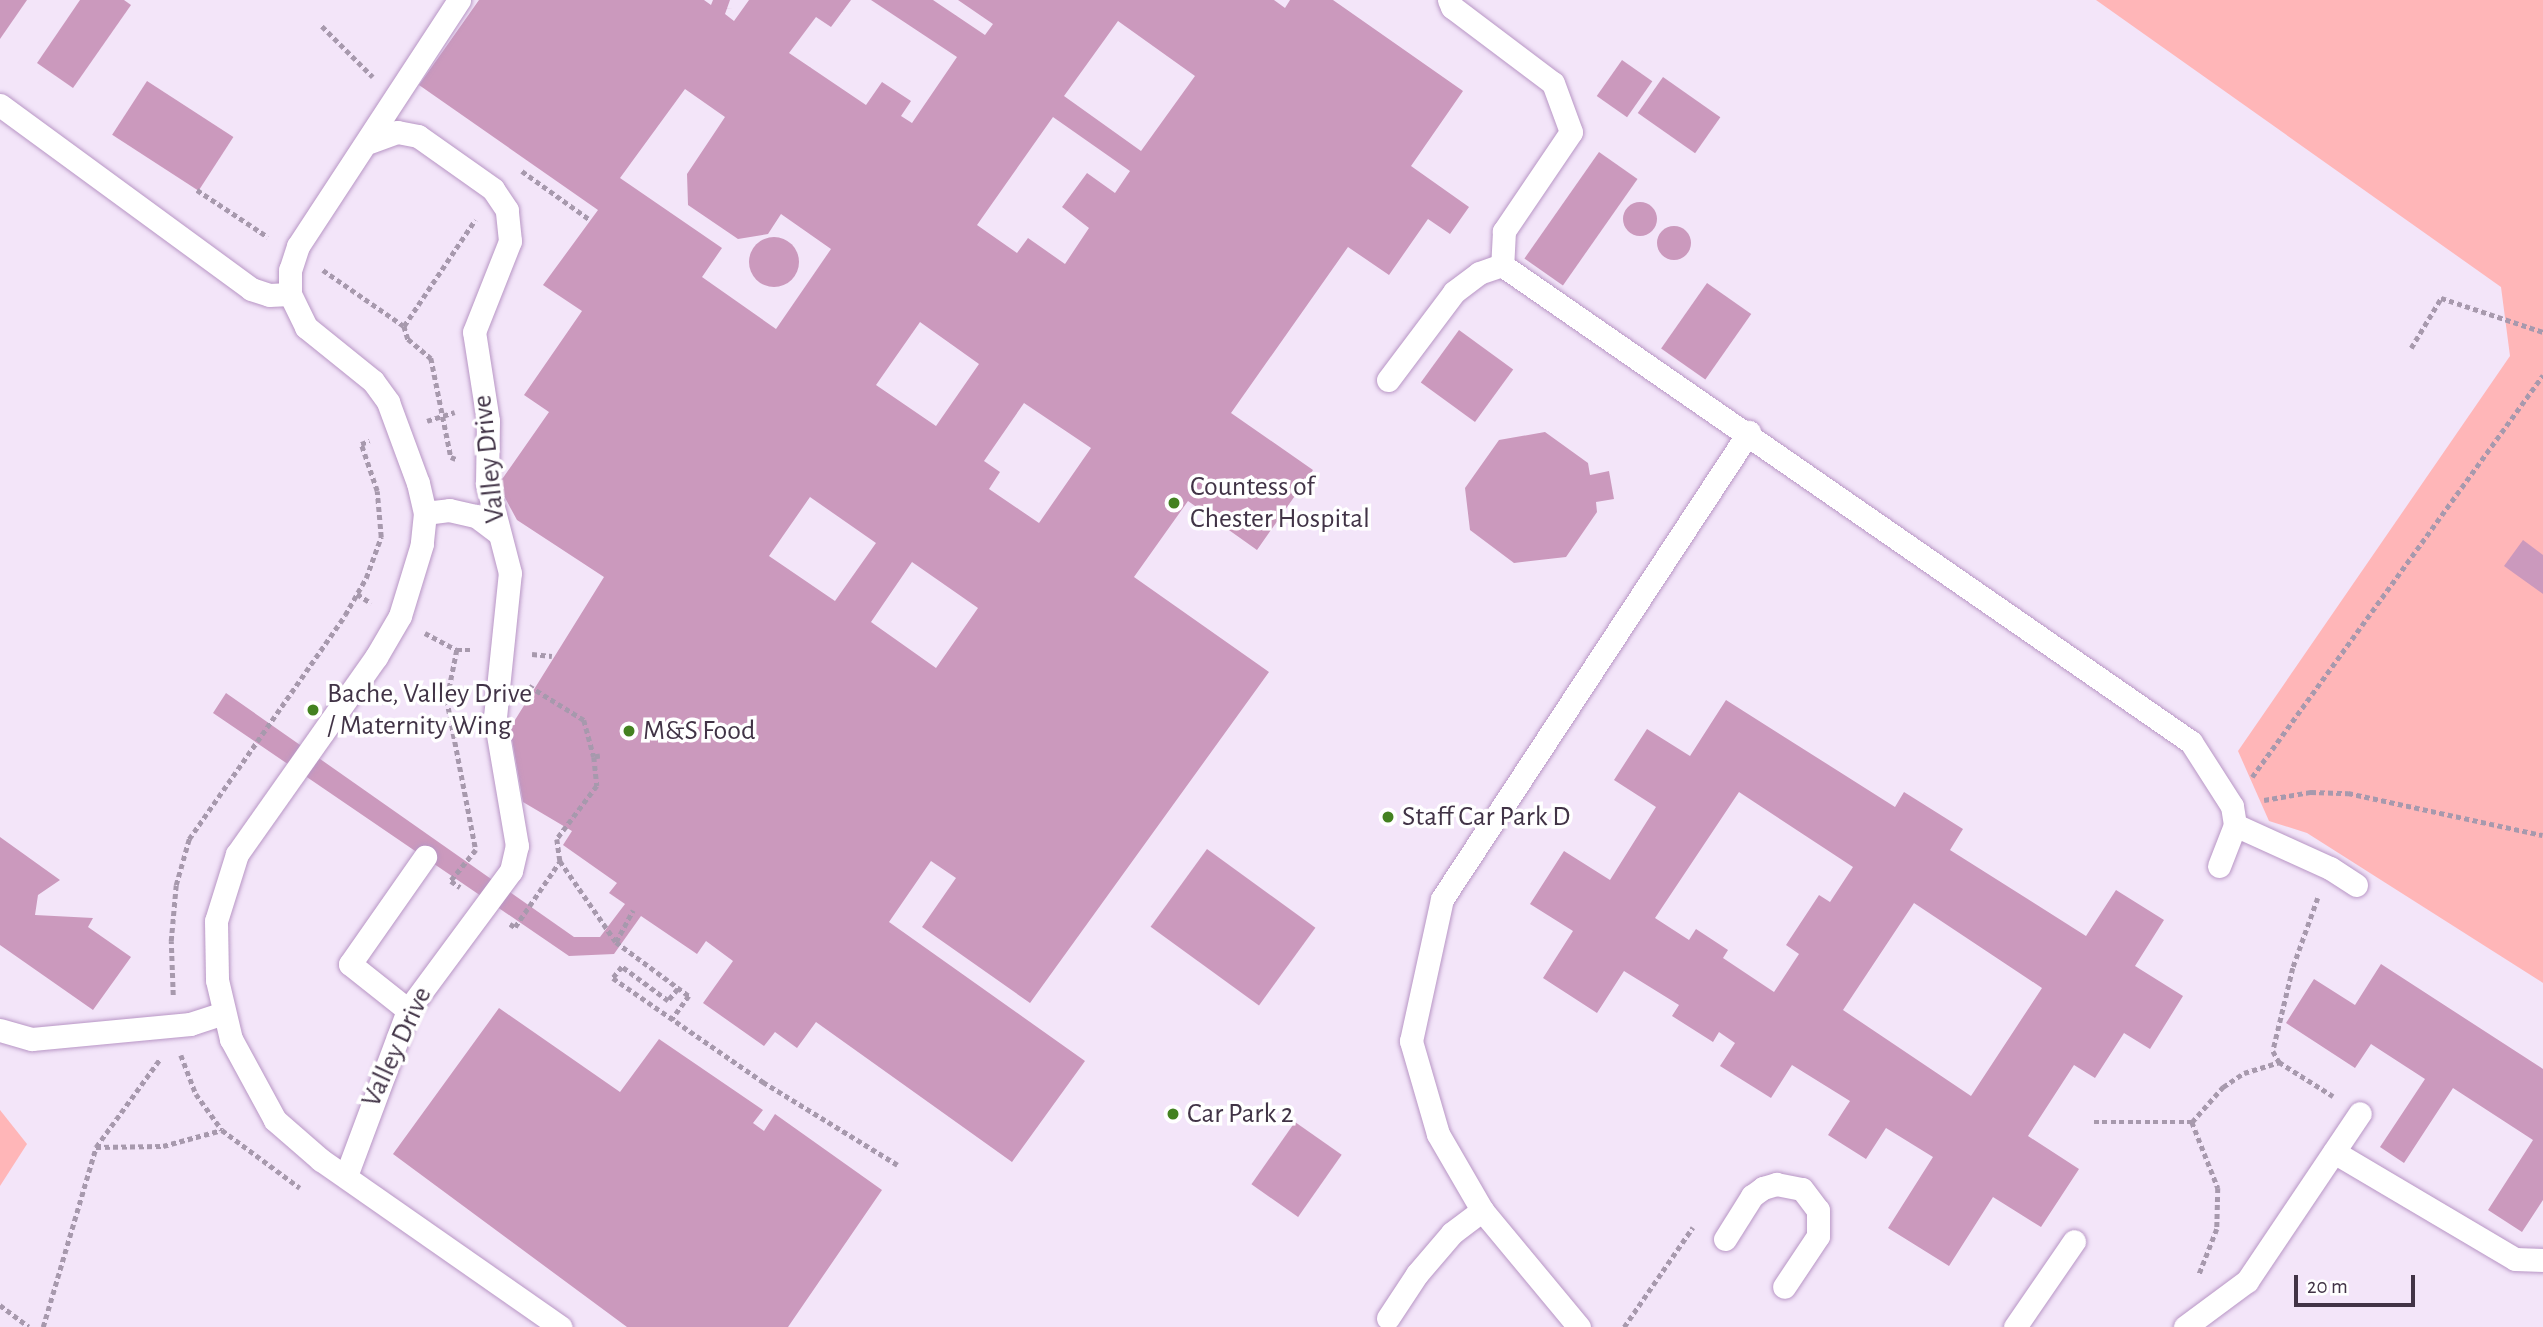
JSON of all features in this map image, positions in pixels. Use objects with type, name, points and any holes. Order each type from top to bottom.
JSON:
[{"type":"lane","points":[[459,0],[296,253],[290,294],[306,327],[373,381],[401,429],[425,513],[414,575],[398,619],[376,657],[237,853],[216,921],[223,1013],[244,1068],[275,1120],[346,1176],[560,1327]]},
{"type":"lane","points":[[1449,0],[1451,7],[1553,83],[1572,132],[1504,231],[1502,265]]},
{"type":"lane","points":[[0,105],[251,289],[269,295],[290,294]]},
{"type":"lane","name":"Valley Drive","points":[[346,1176],[408,1010],[511,871],[516,857],[495,717],[510,573],[496,531],[488,475],[488,421],[474,332],[510,241],[507,211],[493,189],[418,136],[397,132],[370,142]]},
{"type":"lane","points":[[1388,380],[1454,292],[1479,273],[1502,265]]},
{"type":"lane","points":[[1502,265],[1749,432],[2191,742],[2233,815],[2356,885]]},
{"type":"lane","points":[[1579,1327],[1482,1210],[1438,1134],[1411,1041],[1443,899],[1749,432]]},
{"type":"lane","points":[[425,513],[449,510],[476,516],[496,531]]},
{"type":"lane","points":[[2219,866],[2233,815]]},
{"type":"lane","points":[[408,1010],[350,964],[425,857]]},
{"type":"lane","points":[[0,1030],[32,1039],[190,1024],[223,1013]]},
{"type":"lane","points":[[2185,1327],[2247,1281],[2360,1113]]},
{"type":"lane","points":[[2334,1152],[2515,1259],[2543,1260]]},
{"type":"lane","points":[[1725,1239],[1752,1196],[1763,1188],[1776,1184],[1802,1189],[1818,1210],[1818,1236],[1784,1287]]},
{"type":"lane","points":[[1388,1318],[1417,1274],[1452,1233],[1482,1210]]},
{"type":"lane","points":[[2015,1327],[2074,1241]]},
{"type":"path","points":[[197,190],[250,228],[296,253],[404,326],[408,339],[432,358],[451,457],[488,475]]},
{"type":"path","points":[[404,326],[482,209]]},
{"type":"path","points":[[2411,348],[2441,299],[2543,332]]},
{"type":"path","points":[[2233,815],[2543,375]]},
{"type":"path","points":[[277,714],[357,594],[381,537],[377,491],[361,444],[443,416]]},
{"type":"path","points":[[357,594],[457,650],[500,650],[552,656]]},
{"type":"path","points":[[528,685],[584,720],[594,757],[597,786],[557,839],[560,861],[616,942],[689,996],[672,1019]]},
{"type":"path","points":[[594,757],[600,756]]},
{"type":"path","points":[[2233,815],[2311,792],[2348,793],[2543,835]]},
{"type":"path","points":[[2330,868],[2276,1024],[2273,1051],[2279,1062],[2360,1113]]},
{"type":"path","points":[[616,942],[633,910]]},
{"type":"path","points":[[678,989],[668,1001],[622,967],[613,978],[763,1082],[898,1165]]},
{"type":"path","points":[[43,1327],[96,1147],[160,1060],[180,1055],[223,1013]]},
{"type":"path","points":[[2094,1122],[2192,1122],[2223,1087],[2244,1073],[2279,1062]]},
{"type":"path","points":[[2192,1122],[2218,1188],[2217,1229],[2197,1278]]},
{"type":"path","points":[[96,1147],[163,1146],[222,1130]]},
{"type":"path","points":[[1624,1327],[1698,1220]]},
{"type":"path","points":[[0,1305],[29,1327]]},
{"type":"shaded area","points":[[2096,0],[2543,0],[2543,983],[2307,833],[2269,821],[2238,751],[2510,356],[2501,287]]},
{"type":"shaded area","points":[[0,1110],[27,1144],[0,1186]]},
{"type":"building","points":[[0,0],[27,0],[0,39]]},
{"type":"building","points":[[80,0],[124,0],[131,5],[73,88],[37,63]]},
{"type":"building","points":[[479,0],[704,0],[711,5],[713,0],[730,0],[725,14],[734,21],[749,0],[851,0],[831,27],[816,17],[789,53],[866,105],[882,82],[911,101],[901,116],[912,123],[957,57],[871,0],[933,0],[985,35],[993,24],[958,0],[1274,0],[1285,8],[1290,0],[1333,0],[1463,91],[1411,166],[1469,207],[1450,234],[1428,219],[1389,275],[1348,247],[1231,413],[1313,470],[1257,550],[1188,501],[1134,577],[1269,672],[1030,1003],[922,927],[956,878],[931,861],[889,922],[1085,1061],[1012,1162],[816,1022],[797,1048],[775,1032],[764,1046],[703,1003],[733,961],[706,941],[697,954],[641,916],[614,954],[569,956],[213,713],[226,693],[574,937],[600,937],[625,904],[609,893],[617,883],[563,845],[572,831],[523,802],[510,728],[604,577],[517,520],[498,485],[549,412],[524,395],[582,311],[543,285],[598,210],[419,85]],"holes":[[[1118,21],[1195,76],[1141,151],[1064,96]],[[685,89],[725,117],[687,174],[688,205],[738,239],[768,234],[781,214],[831,249],[776,329],[702,277],[722,248],[620,178]],[[1053,117],[1130,171],[1115,193],[1087,173],[1062,207],[1089,228],[1065,264],[1028,238],[1017,253],[977,225]],[[920,322],[979,364],[936,426],[876,385]],[[1024,403],[1091,448],[1039,523],[989,489],[1000,472],[984,461]],[[810,497],[876,543],[835,601],[769,556]],[[912,562],[978,608],[936,668],[871,622]]]},
{"type":"building","points":[[1622,60],[1652,81],[1627,117],[1597,96]]},
{"type":"building","points":[[1663,77],[1720,117],[1695,153],[1638,113]]},
{"type":"building","points":[[147,81],[233,137],[199,191],[112,135]]},
{"type":"building","points":[[1599,152],[1638,179],[1563,285],[1524,258]]},
{"type":"building","points":[[1640,202],[1652,207],[1657,219],[1652,231],[1640,236],[1628,231],[1623,219],[1628,207]]},
{"type":"building","points":[[1674,226],[1686,231],[1691,243],[1686,255],[1674,260],[1662,255],[1657,243],[1662,231]]},
{"type":"building","points":[[774,237],[792,244],[799,262],[792,280],[774,287],[756,280],[749,262],[756,244]]},
{"type":"building","points":[[1707,283],[1751,314],[1705,380],[1661,349]]},
{"type":"building","points":[[1459,330],[1513,369],[1475,422],[1421,383]]},
{"type":"building","points":[[1545,432],[1588,463],[1590,475],[1609,471],[1614,499],[1596,502],[1597,512],[1566,557],[1514,563],[1470,530],[1465,488],[1499,440]]},
{"type":"building","points":[[2523,540],[2543,555],[2543,594],[2504,566]]},
{"type":"building","points":[[1726,700],[1895,807],[1904,792],[1963,829],[1950,850],[2086,936],[2116,890],[2164,920],[2135,966],[2183,996],[2150,1049],[2124,1033],[2095,1078],[2074,1065],[2028,1136],[2079,1169],[2041,1227],[1993,1197],[1949,1266],[1888,1228],[1933,1157],[1886,1128],[1866,1159],[1828,1135],[1850,1101],[1792,1065],[1771,1098],[1720,1066],[1735,1043],[1719,1032],[1713,1042],[1672,1016],[1679,1005],[1624,971],[1597,1013],[1543,978],[1573,931],[1530,904],[1564,851],[1610,880],[1656,807],[1614,780],[1647,729],[1690,756]],"holes":[[[1739,792],[1853,867],[1830,902],[1819,895],[1786,945],[1799,954],[1774,992],[1723,958],[1728,950],[1696,929],[1689,940],[1655,918]],[[1914,903],[2042,988],[1971,1096],[1843,1010]]]},
{"type":"building","points":[[0,837],[60,880],[38,895],[35,915],[93,918],[88,927],[131,957],[93,1010],[0,945]]},
{"type":"building","points":[[1207,849],[1315,928],[1259,1005],[1151,927]]},
{"type":"building","points":[[2381,964],[2543,1069],[2543,1200],[2522,1232],[2488,1210],[2533,1140],[2453,1088],[2404,1163],[2380,1147],[2425,1079],[2371,1044],[2355,1068],[2286,1023],[2314,979],[2355,1005]]},
{"type":"building","points":[[499,1008],[620,1092],[659,1039],[763,1110],[753,1123],[764,1131],[775,1114],[882,1190],[788,1327],[627,1327],[393,1154]]},
{"type":"building","points":[[1295,1122],[1342,1155],[1298,1217],[1251,1184]]},
{"type":"place","name":"Countess of Chester Hospital","points":[[1174,503]]},
{"type":"place","name":"Bache, Valley Drive / Maternity Wing","points":[[313,710]]},
{"type":"place","name":"M&S Food","points":[[629,731]]},
{"type":"place","name":"Staff Car Park D","points":[[1388,817]]},
{"type":"place","name":"Car Park 2","points":[[1173,1114]]}]
